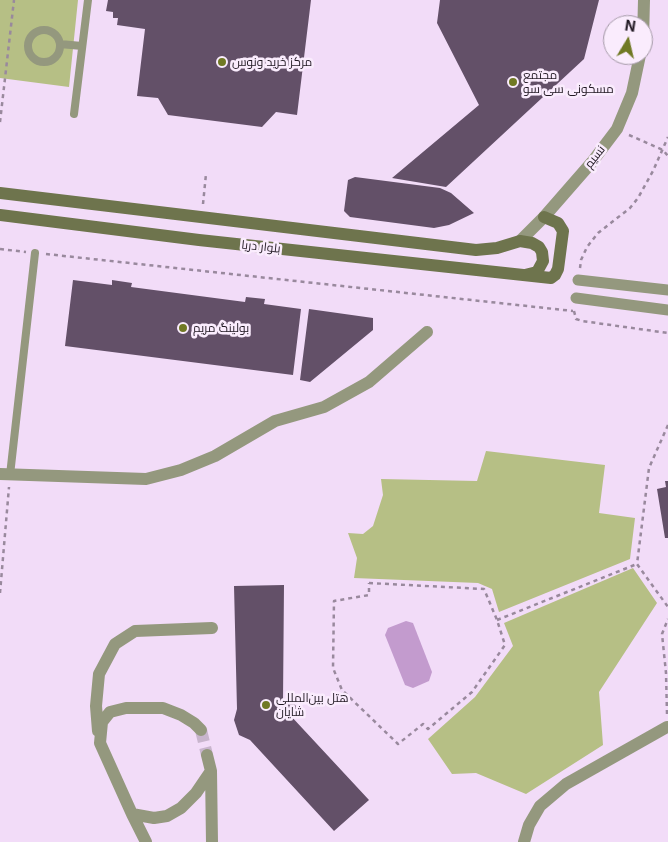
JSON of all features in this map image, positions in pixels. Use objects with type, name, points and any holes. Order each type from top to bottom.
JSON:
[{"type":"main road","name":"بلوار دریا","points":[[0,193],[476,250],[497,248],[520,241]]},
{"type":"main road","points":[[95,226],[97,206]]},
{"type":"main road","name":"بلوار دریا","points":[[0,215],[308,252],[551,278],[555,276],[558,269],[563,231],[558,223],[544,217]]},
{"type":"main road","points":[[308,252],[310,230]]},
{"type":"main road","points":[[520,241],[532,243],[539,247],[542,252],[542,261],[536,272],[522,276]]},
{"type":"street","points":[[644,0],[644,15]]},
{"type":"street","name":"نسیم","points":[[520,241],[544,217],[592,162],[617,129],[632,93],[638,65]]},
{"type":"street","points":[[578,280],[668,290]]},
{"type":"street","points":[[576,298],[668,310]]},
{"type":"street","points":[[5,475],[146,479],[181,470],[215,456],[275,421],[324,407],[369,382],[427,332]]},
{"type":"street","points":[[146,842],[100,743],[96,706],[98,674],[115,644],[136,631],[212,628]]},
{"type":"street","points":[[100,743],[102,722],[110,712],[126,708],[163,708],[181,714],[201,730]]},
{"type":"street","points":[[524,842],[529,825],[540,806],[566,784],[667,727]]},
{"type":"street","points":[[207,755],[211,771],[212,842]]},
{"type":"street","points":[[132,814],[154,818],[167,816],[181,808],[196,793],[211,771]]},
{"type":"lane","points":[[74,114],[88,0]]},
{"type":"lane","points":[[47,30],[56,35],[60,44],[58,54],[50,61],[40,62],[32,57],[27,48],[29,38],[37,31],[47,30]]},
{"type":"lane","points":[[60,44],[82,46]]},
{"type":"lane","points":[[5,475],[35,253]]},
{"type":"path","points":[[0,122],[14,0]]},
{"type":"path","points":[[617,129],[663,150],[668,156]]},
{"type":"path","points":[[578,280],[581,260],[587,247],[598,233],[630,208],[653,171],[668,137]]},
{"type":"path","points":[[0,249],[574,312]]},
{"type":"path","points":[[576,298],[574,312],[576,319],[668,333]]},
{"type":"path","points":[[668,425],[649,468],[637,564],[668,607]]},
{"type":"path","points":[[0,593],[5,475]]},
{"type":"path","points":[[498,620],[637,564]]},
{"type":"path","points":[[369,583],[484,589],[498,620],[505,645],[472,692],[428,728],[423,724],[398,744],[342,690],[333,668],[334,601],[369,595],[369,583]]},
{"type":"path","points":[[667,727],[666,673],[662,634],[668,619]]},
{"type":"green space","points":[[0,0],[78,0],[69,87],[0,78]]},
{"type":"green space","points":[[486,451],[605,465],[599,513],[635,518],[630,559],[499,612],[492,589],[478,583],[354,578],[357,558],[348,533],[363,534],[373,526],[383,495],[381,479],[477,481]]},
{"type":"green space","points":[[633,568],[657,603],[599,692],[603,745],[526,794],[476,773],[452,774],[428,739],[475,697],[513,646],[504,623]]},
{"type":"shaded area","points":[[406,621],[413,623],[432,672],[429,681],[413,688],[405,685],[385,635],[388,628]]},
{"type":"building","name":"مرکز خرید ونوس","points":[[108,0],[311,0],[297,115],[276,112],[262,127],[168,115],[158,98],[137,96],[145,29],[117,25],[118,18],[113,18],[113,12],[106,11]]},
{"type":"building","name":"مجتمع مسکونی سی سو","points":[[440,0],[599,0],[584,59],[446,187],[392,178],[479,105],[437,23]]},
{"type":"building","points":[[355,177],[440,188],[451,193],[474,213],[449,225],[434,228],[350,217],[344,211],[348,180]]},
{"type":"building","name":"بولینگ مریم","points":[[73,280],[112,285],[112,280],[132,283],[131,287],[245,302],[246,297],[265,299],[264,304],[301,309],[293,375],[65,346]]},
{"type":"building","points":[[309,309],[373,318],[373,330],[310,382],[300,380]]},
{"type":"building","points":[[665,481],[668,481],[668,538],[665,538],[657,489],[666,487]]},
{"type":"building","name":"هتل بین‌المللی شایان","points":[[284,585],[283,700],[292,698],[298,711],[290,715],[369,800],[334,831],[250,740],[239,735],[234,720],[237,709],[234,586]]},
{"type":"tunnel","points":[[201,730],[207,755]]},
{"type":"place","name":"مرکز خرید ونوس","points":[[222,62]]},
{"type":"place","name":"مجتمع مسکونی سی سو","points":[[513,82]]},
{"type":"place","name":"بولینگ مریم","points":[[183,328]]},
{"type":"place","name":"هتل بین‌المللی شایان","points":[[266,705]]}]
